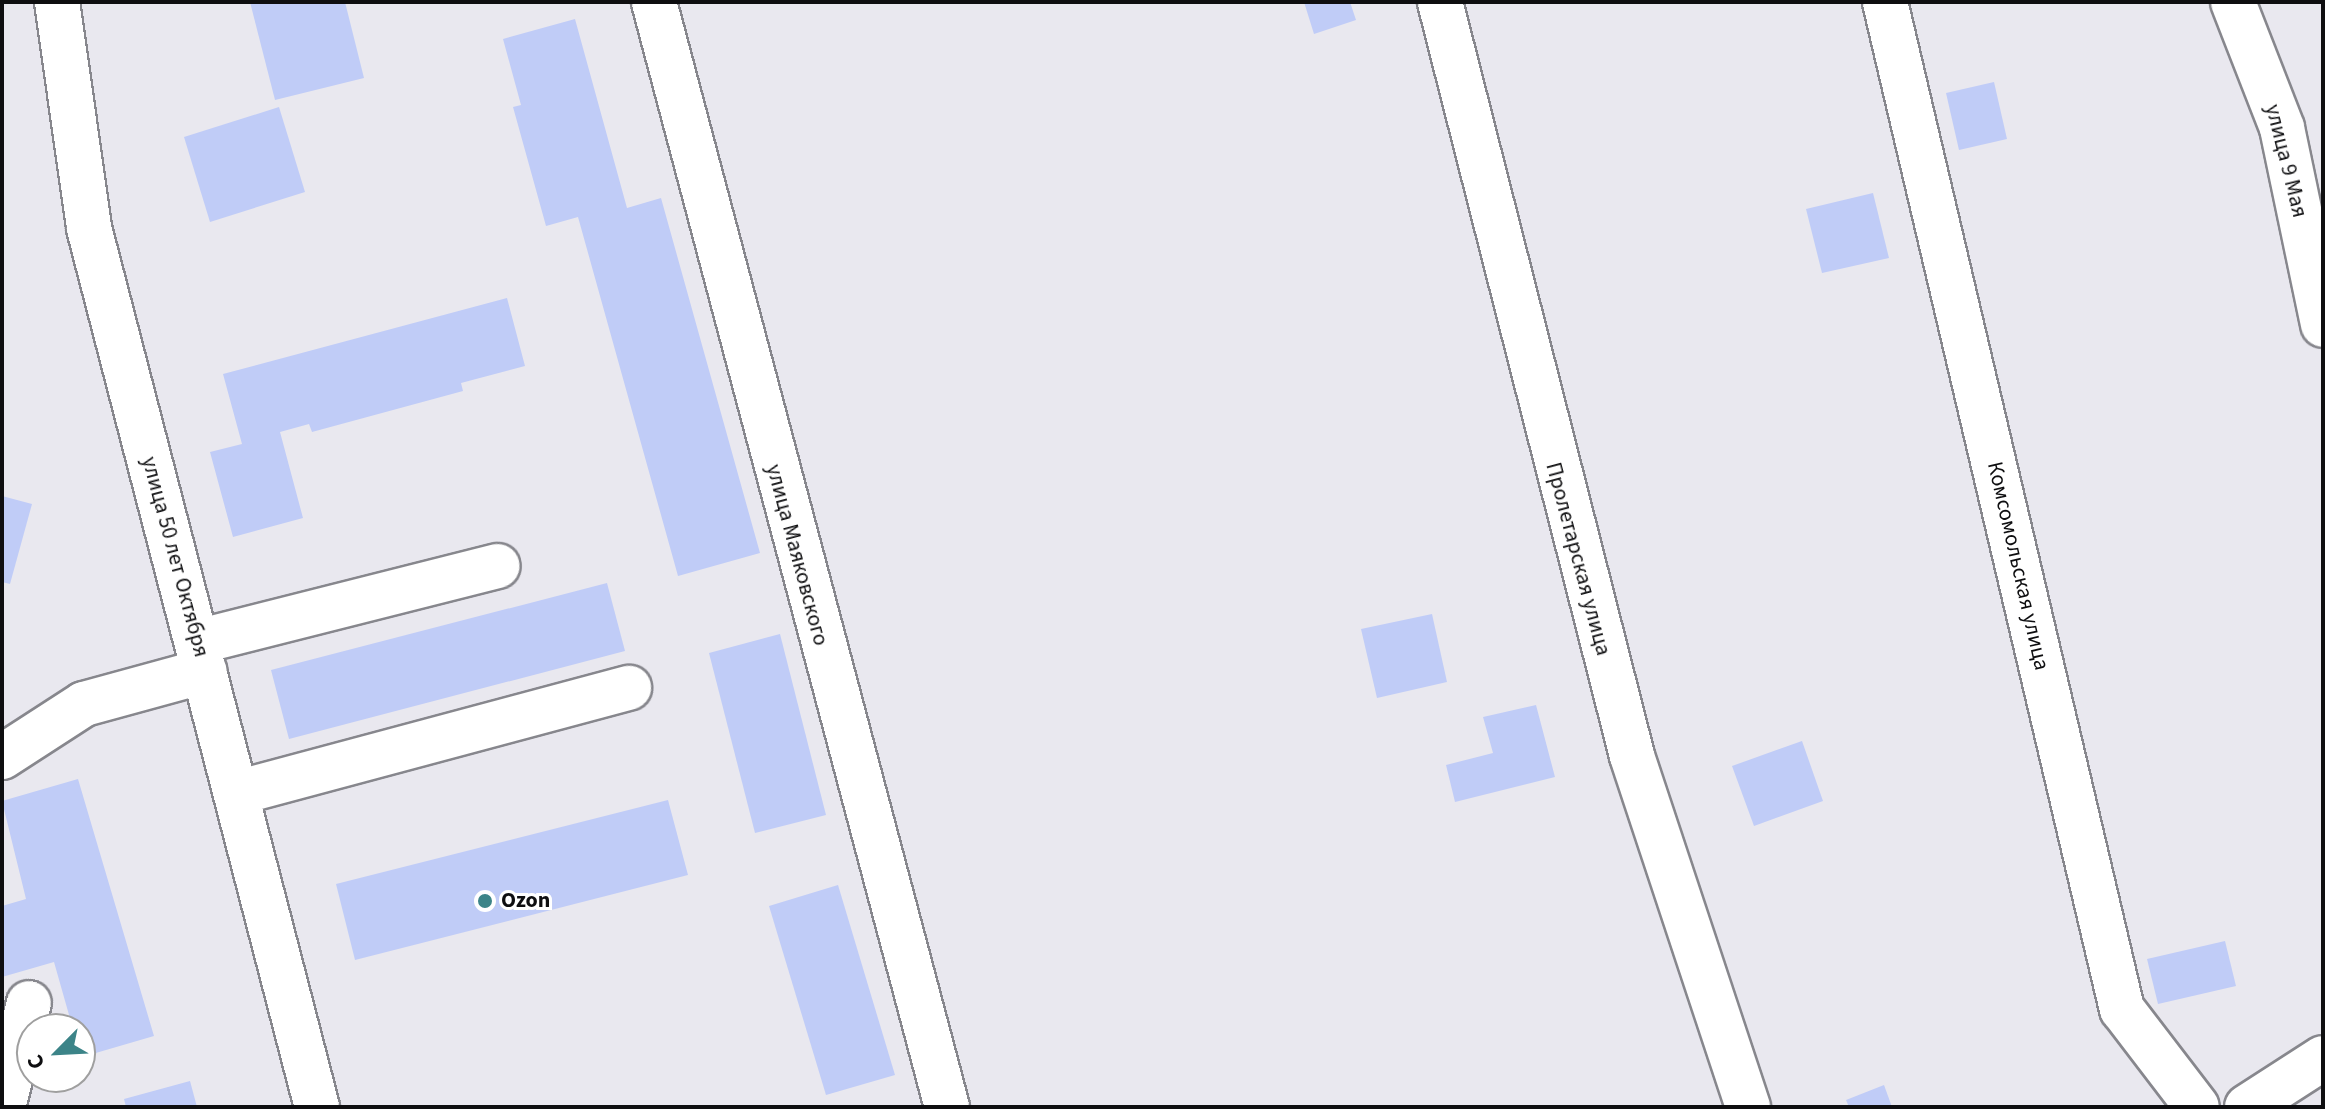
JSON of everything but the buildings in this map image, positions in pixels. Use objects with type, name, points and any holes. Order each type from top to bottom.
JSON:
[{"type":"street","name":"улица 50 лет Октября","points":[[57,2],[89,228],[317,1107]]},
{"type":"street","name":"улица Маяковского","points":[[654,2],[947,1107]]},
{"type":"street","name":"Пролетарская улица","points":[[1440,2],[1632,756],[1748,1107]]},
{"type":"street","name":"Комсомольская улица","points":[[1885,2],[2122,1009],[2197,1107]]},
{"type":"street","name":"улица 9 Мая","points":[[2233,2],[2282,128],[2323,325]]},
{"type":"street","points":[[2,757],[84,704],[201,656],[498,566]]},
{"type":"street","points":[[236,793],[629,688]]},
{"type":"street","points":[[3,1107],[29,1003]]},
{"type":"street","points":[[2247,1107],[2323,1058]]},
{"type":"place","name":"Ozon","points":[[485,901]]}]
